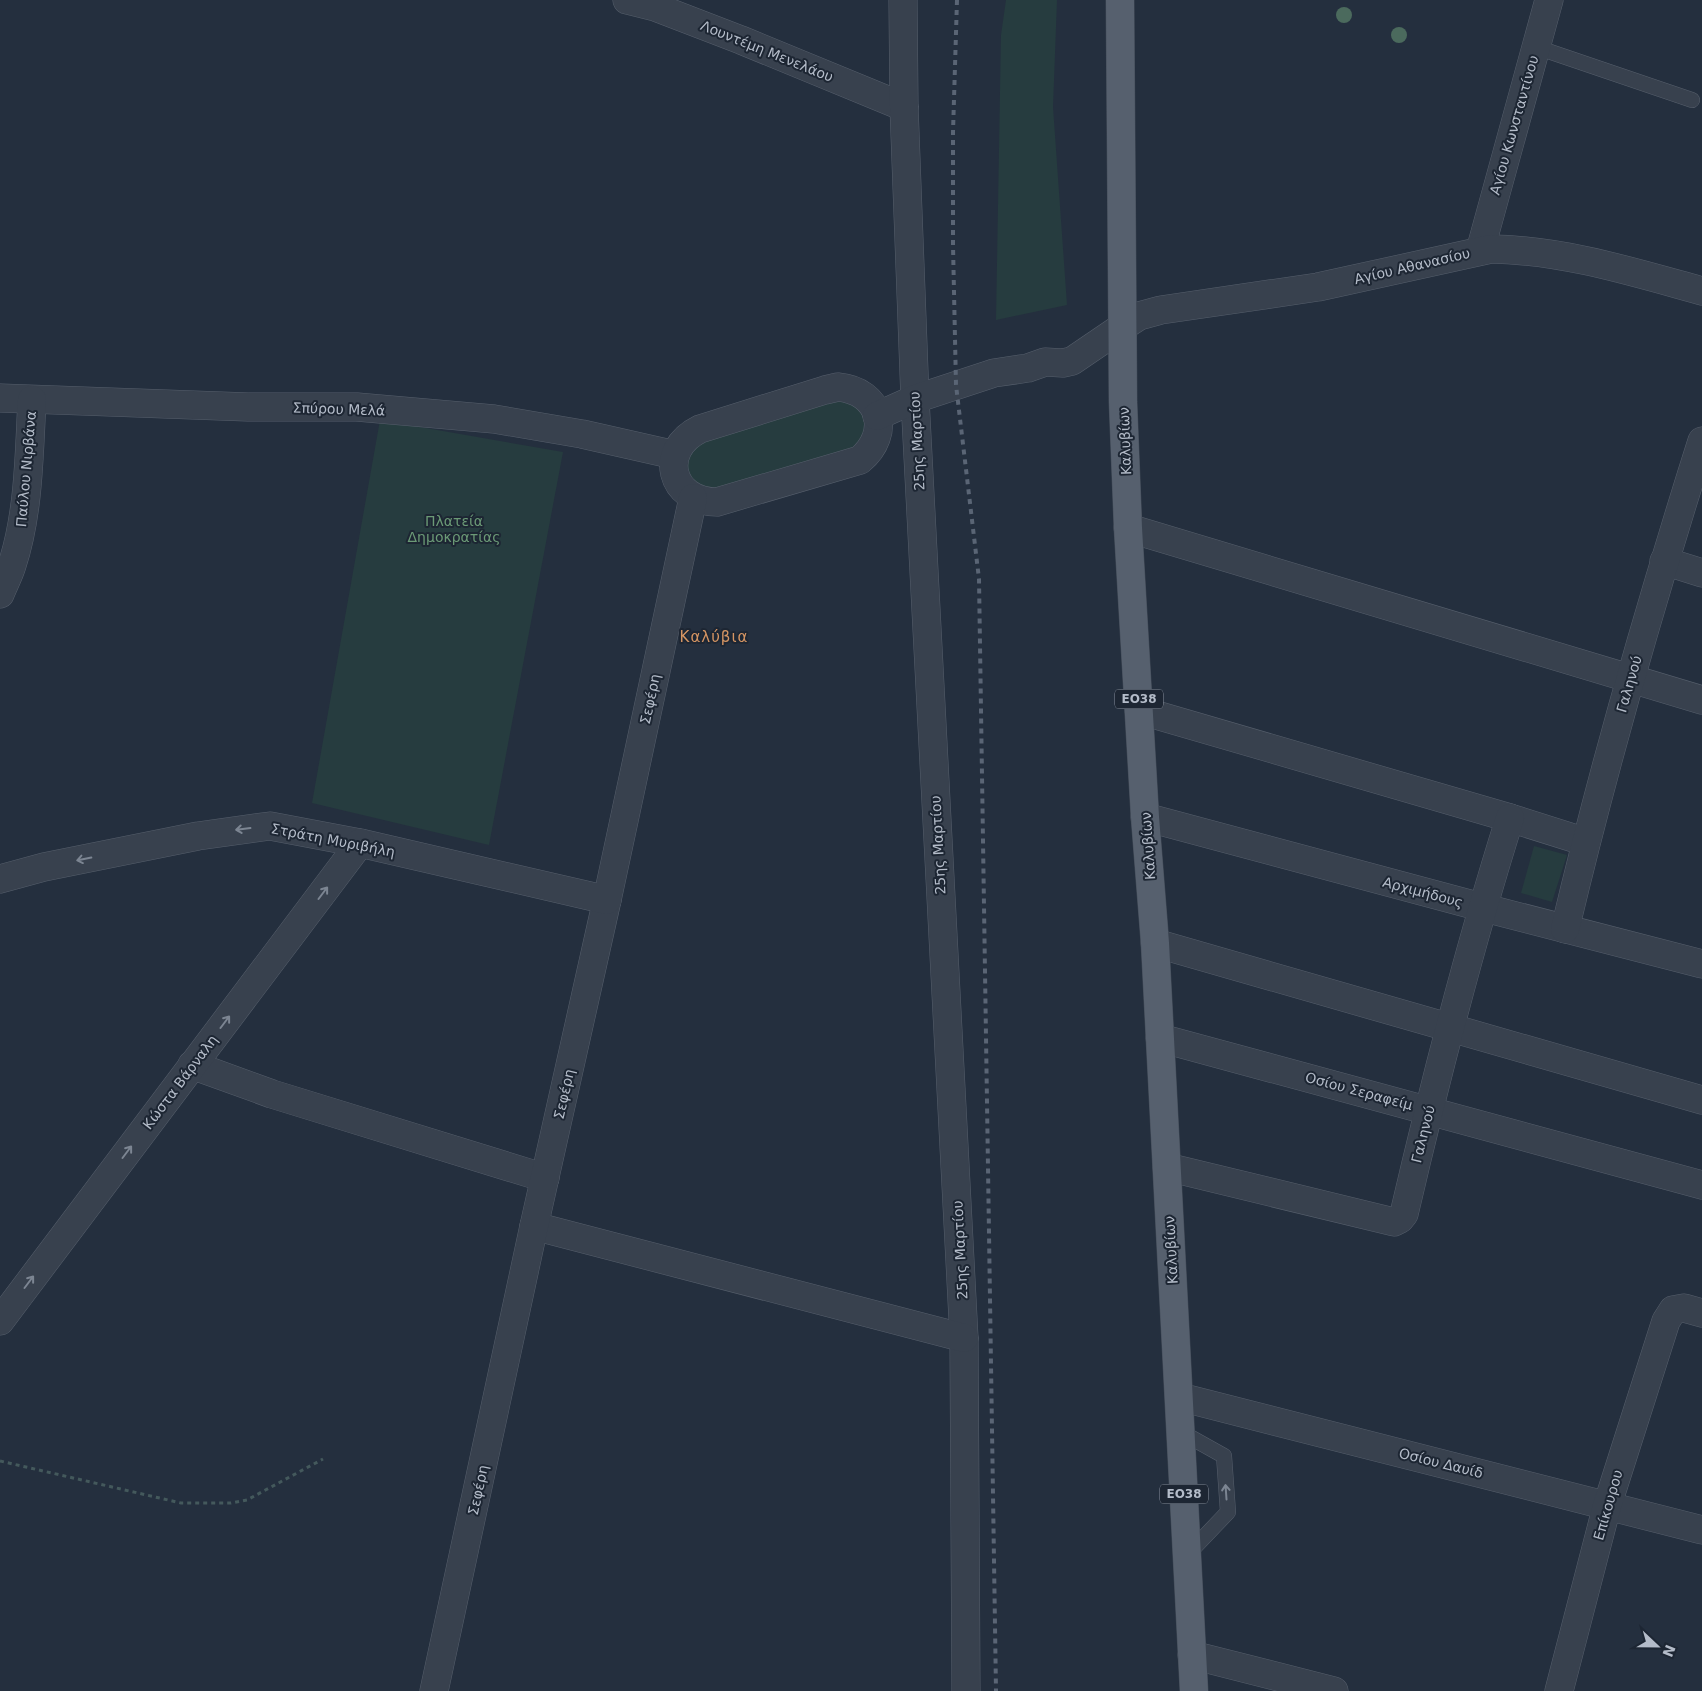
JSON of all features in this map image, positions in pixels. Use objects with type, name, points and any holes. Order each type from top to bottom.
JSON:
[{"type":"main road","name":"Καλυβίων","points":[[1120,0],[1122,327],[1128,528],[1145,817],[1155,943],[1194,1691]]},
{"type":"street","name":"Λουντέμη Μενελάου","points":[[627,0],[655,7],[724,33],[904,107]]},
{"type":"street","name":"25ης Μαρτίου","points":[[903,0],[904,107],[915,399],[964,1338],[966,1691]]},
{"type":"street","name":"Αγίου Κωνσταντίνου","points":[[1480,251],[1549,0]]},
{"type":"street","name":"Αγίου Αθανασίου","points":[[877,416],[915,399],[994,373],[1028,368],[1045,362],[1063,363],[1072,361],[1140,316],[1161,310],[1318,287],[1491,249],[1520,249],[1600,263],[1702,291]]},
{"type":"street","points":[[838,388],[851,388],[863,394],[872,404],[877,416],[879,428],[876,441],[870,452],[860,460],[717,502],[705,502],[693,498],[683,490],[676,480],[675,455],[680,443],[688,434],[700,429],[825,390],[838,388]]},
{"type":"street","name":"Σπύρου Μελά","points":[[0,398],[248,408],[358,407],[484,418],[582,434],[675,455]]},
{"type":"street","name":"Παύλου Νιρβάνα","points":[[0,594],[12,565],[21,530],[25,502],[32,400]]},
{"type":"street","name":"Γαληνού","points":[[1565,929],[1630,678],[1702,441]]},
{"type":"street","name":"Σεφέρη","points":[[434,1691],[693,498]]},
{"type":"street","points":[[1128,528],[1702,700]]},
{"type":"street","points":[[1664,561],[1702,573]]},
{"type":"street","points":[[1139,710],[1586,842]]},
{"type":"street","name":"Αρχιμήδους","points":[[1145,817],[1702,964]]},
{"type":"street","name":"Γαληνού","points":[[1167,1167],[1394,1222],[1404,1214],[1428,1110],[1482,907],[1510,818]]},
{"type":"street","name":"Στράτη Μυριβήλη","points":[[0,879],[44,867],[179,840],[270,826],[360,843],[607,900]]},
{"type":"street","name":"Κώστα Βάρναλη","points":[[0,1321],[360,843]]},
{"type":"street","points":[[1155,943],[1702,1100]]},
{"type":"street","name":"Οσίου Σεραφείμ","points":[[1160,1038],[1702,1185]]},
{"type":"street","points":[[192,1065],[272,1094],[545,1178]]},
{"type":"street","points":[[534,1226],[964,1338]]},
{"type":"street","name":"Επίκουρου","points":[[1558,1691],[1606,1506],[1666,1321],[1673,1310],[1684,1308],[1702,1313]]},
{"type":"street","name":"Οσίου Δαυίδ","points":[[1180,1397],[1702,1530]]},
{"type":"street","points":[[1192,1655],[1334,1691]]},
{"type":"lane","points":[[1536,47],[1692,100]]},
{"type":"lane","points":[[1181,1432],[1224,1456],[1228,1512],[1187,1555]]},
{"type":"path","points":[[0,1461],[181,1503],[231,1503],[247,1500],[323,1459]]},
{"type":"green space","points":[[1006,0],[1057,0],[1053,107],[1067,305],[996,320],[1001,35]]},
{"type":"green space","points":[[850,398],[867,416],[865,445],[707,492],[686,474],[685,461],[699,437]]},
{"type":"green space","name":"Πλατεία Δημοκρατίας","points":[[380,420],[563,452],[489,845],[312,803]]},
{"type":"green space","points":[[1534,846],[1567,855],[1552,902],[1521,893]]},
{"type":"railway","points":[[957,0],[953,132],[956,385],[979,579],[996,1691]]},
{"type":"district","name":"Καλύβια","points":[[714,637]]}]
